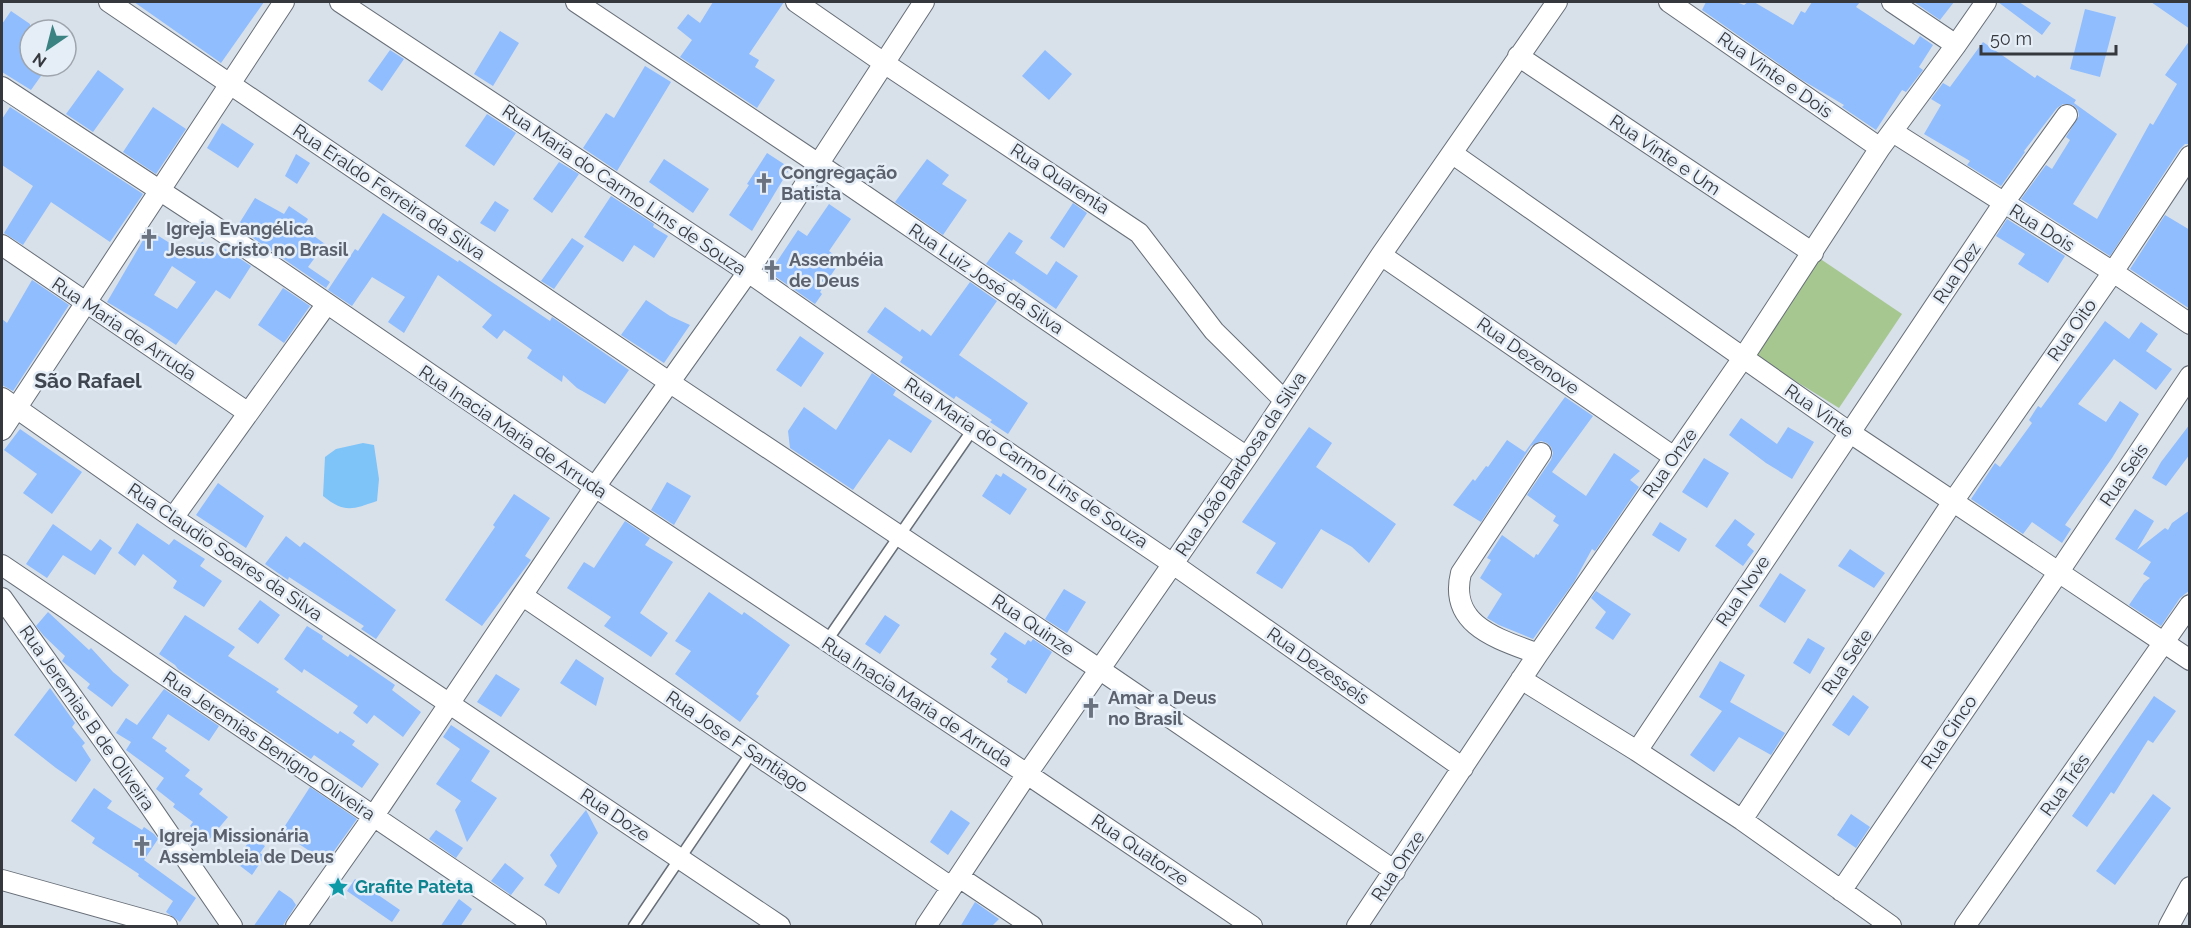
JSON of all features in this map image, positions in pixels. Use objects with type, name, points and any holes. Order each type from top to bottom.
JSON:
[{"type":"street","name":"Rua Eraldo Ferreira da Silva","points":[[109,2],[669,382]]},
{"type":"street","points":[[2,430],[8,404],[86,303],[284,2]]},
{"type":"street","name":"Rua Maria do Carmo Lins de Souza","points":[[340,2],[748,272],[973,429],[1173,564]]},
{"type":"street","name":"Rua Luiz José da Silva","points":[[576,2],[817,163],[1247,457]]},
{"type":"street","name":"Rua Quarenta","points":[[796,2],[1138,232],[1214,331],[1284,400]]},
{"type":"street","points":[[296,927],[373,817],[595,487],[748,272],[924,2]]},
{"type":"street","name":"Rua João Barbosa da Silva","points":[[926,927],[1027,774],[1247,457],[1381,255],[1557,2]]},
{"type":"street","name":"Rua Vinte e Dois","points":[[1669,2],[1880,148]]},
{"type":"street","points":[[1893,2],[1956,45]]},
{"type":"street","name":"Rua Onze","points":[[1357,927],[1521,679],[1743,358],[1880,148],[1986,2]]},
{"type":"street","name":"Rua Vinte e Um","points":[[1518,56],[1813,253]]},
{"type":"street","name":"Rua Inacia Maria de Arruda","points":[[2,87],[211,224],[326,305],[595,487],[1027,774]]},
{"type":"street","name":"Rua Dez","points":[[1849,432],[2003,204],[2067,115]]},
{"type":"street","name":"Rua Dois","points":[[1893,132],[2113,272],[2190,324]]},
{"type":"street","name":"Rua Vinte","points":[[1453,154],[1952,503],[2190,660]]},
{"type":"street","name":"Rua Oito","points":[[1952,503],[2113,272],[2190,156]]},
{"type":"street","name":"Rua Maria de Arruda","points":[[2,245],[248,412]]},
{"type":"street","name":"Rua Dezenove","points":[[1381,255],[1674,457]]},
{"type":"street","points":[[174,518],[326,305]]},
{"type":"street","name":"Rua Seis","points":[[2058,573],[2190,376]]},
{"type":"street","name":"Rua Quinze","points":[[669,382],[1099,669],[1395,871]]},
{"type":"street","name":"Rua Claudio Soares da Silva","points":[[8,404],[450,703]]},
{"type":"street","name":"Rua Nove","points":[[1637,751],[1849,432]]},
{"type":"street","points":[[1538,654],[1495,638],[1482,630],[1468,617],[1460,604],[1457,588],[1461,573],[1541,453]]},
{"type":"street","name":"Rua Sete","points":[[1742,820],[1952,503]]},
{"type":"street","name":"Rua Dezesseis","points":[[1173,564],[1463,768]]},
{"type":"street","name":"Rua Jeremias Benígno Oliveira","points":[[2,565],[536,927]]},
{"type":"street","name":"Rua Cinco","points":[[1841,891],[2058,573]]},
{"type":"street","name":"Rua Jose F Santiago","points":[[523,596],[752,753],[955,882],[1032,927]]},
{"type":"street","name":"Rua Jeremias B de Oliveira","points":[[2,598],[145,799],[232,927]]},
{"type":"street","name":"Rua Três","points":[[1965,927],[2190,605]]},
{"type":"street","points":[[1521,679],[1742,820],[1891,927]]},
{"type":"street","name":"Rua Doze","points":[[450,703],[780,927]]},
{"type":"street","name":"Rua Quatorze","points":[[1027,774],[1252,927]]},
{"type":"street","points":[[2,880],[167,927]]},
{"type":"street","points":[[2169,927],[2190,887]]},
{"type":"lane","points":[[826,642],[973,429]]},
{"type":"lane","points":[[634,927],[752,753]]},
{"type":"green space","points":[[1819,258],[1902,314],[1839,408],[1755,356]]},
{"type":"water","points":[[363,443],[374,445],[379,479],[377,501],[355,508],[337,506],[323,496],[325,457],[336,449]]},
{"type":"building","points":[[134,2],[264,2],[221,63]]},
{"type":"building","points":[[713,2],[784,2],[749,54],[759,60],[755,67],[775,80],[757,108],[680,57],[692,40],[677,28],[688,14],[700,23]]},
{"type":"building","points":[[1706,2],[1736,2],[1744,5],[1754,2],[1793,25],[1801,11],[1805,13],[1812,2],[1860,2],[1856,7],[1914,45],[1920,36],[1933,45],[1919,67],[1923,70],[1906,92],[1902,90],[1876,130],[1842,107],[1844,105],[1802,80],[1702,10]]},
{"type":"building","points":[[1914,2],[1954,2],[1940,20]]},
{"type":"building","points":[[1998,2],[2019,2],[2051,23],[2042,35]]},
{"type":"building","points":[[2151,2],[2190,2],[2190,29]]},
{"type":"building","points":[[2085,9],[2116,17],[2100,77],[2070,69]]},
{"type":"building","points":[[11,11],[21,18],[18,18],[18,78],[40,78],[31,90],[2,72],[2,24]]},
{"type":"building","points":[[500,31],[519,43],[493,86],[474,74]]},
{"type":"building","points":[[2190,40],[2190,144],[2185,144],[2180,149],[2110,256],[2021,199],[2046,165],[2052,169],[2070,140],[2066,137],[2079,116],[2078,110],[2073,105],[2063,104],[2057,108],[2001,186],[1967,165],[1970,161],[1924,134],[1941,105],[1931,99],[1943,83],[1950,87],[1983,42],[2035,78],[2037,75],[2076,100],[2074,103],[2117,134],[2073,204],[2097,219],[2150,123],[2153,125],[2177,84],[2165,75]]},
{"type":"building","points":[[390,50],[404,59],[382,91],[368,81]]},
{"type":"building","points":[[1045,50],[1072,74],[1049,100],[1022,76]]},
{"type":"building","points":[[645,66],[671,82],[617,171],[583,148],[606,113],[614,118]]},
{"type":"building","points":[[98,70],[124,89],[93,132],[66,114]]},
{"type":"building","points":[[10,107],[143,194],[110,242],[51,202],[23,245],[4,233],[33,186],[2,165],[2,119]]},
{"type":"building","points":[[153,107],[186,129],[156,174],[123,152]]},
{"type":"building","points":[[487,114],[516,133],[494,166],[465,146]]},
{"type":"building","points":[[222,123],[254,144],[238,168],[207,148]]},
{"type":"building","points":[[767,153],[790,168],[752,231],[729,215]]},
{"type":"building","points":[[296,154],[310,163],[297,184],[285,176]]},
{"type":"building","points":[[664,159],[709,189],[693,213],[649,182]]},
{"type":"building","points":[[927,159],[949,175],[942,184],[967,200],[943,235],[895,202]]},
{"type":"building","points":[[559,162],[579,174],[552,213],[533,199]]},
{"type":"building","points":[[611,196],[668,236],[654,258],[634,245],[623,262],[584,237]]},
{"type":"building","points":[[255,198],[284,214],[289,206],[308,219],[303,228],[325,244],[308,267],[330,282],[326,288],[237,227]]},
{"type":"building","points":[[495,201],[509,210],[495,232],[480,223]]},
{"type":"building","points":[[1073,203],[1087,213],[1064,248],[1050,238]]},
{"type":"building","points":[[829,204],[851,219],[829,251],[841,260],[820,292],[822,294],[815,304],[766,270],[772,260],[776,263],[798,230],[807,236]]},
{"type":"building","points":[[383,213],[458,262],[459,260],[550,321],[552,317],[629,370],[605,404],[577,388],[563,375],[562,382],[527,358],[532,350],[504,330],[497,339],[482,327],[492,315],[438,275],[404,333],[388,322],[405,297],[372,277],[352,306],[328,290],[355,249],[358,251]]},
{"type":"building","points":[[2165,215],[2190,230],[2190,309],[2130,269]]},
{"type":"building","points":[[2007,219],[2065,256],[2048,283],[2018,264],[2025,254],[1996,236]]},
{"type":"building","points":[[149,230],[192,257],[202,242],[220,255],[224,248],[251,266],[230,299],[216,290],[176,345],[107,302]],"holes":[[[172,266],[196,282],[177,309],[154,295]]]},
{"type":"building","points":[[1009,232],[1023,241],[1015,253],[1047,275],[1056,261],[1078,276],[1056,309],[1013,279],[1012,281],[986,264]]},
{"type":"building","points":[[572,238],[584,246],[554,289],[541,281]]},
{"type":"building","points":[[32,280],[69,305],[13,391],[2,385],[2,319],[7,323]]},
{"type":"building","points":[[970,282],[997,301],[959,355],[1028,403],[1008,434],[990,422],[992,420],[956,396],[954,399],[900,362],[903,357],[867,332],[885,307],[920,332],[922,329],[931,336]]},
{"type":"building","points":[[283,288],[310,306],[284,343],[258,325]]},
{"type":"building","points":[[646,300],[670,316],[690,325],[664,363],[621,335]]},
{"type":"building","points":[[2105,321],[2129,339],[2141,322],[2158,334],[2146,351],[2172,369],[2156,390],[2114,359],[2078,404],[2106,422],[2120,401],[2139,414],[2112,458],[2065,525],[2071,529],[2062,543],[2032,522],[2023,534],[1971,499],[1995,463],[2000,467],[2032,423],[2029,420],[2038,406],[2041,408]]},
{"type":"building","points":[[800,336],[824,353],[801,387],[776,370]]},
{"type":"building","points":[[872,373],[896,390],[893,395],[932,421],[911,453],[889,439],[853,490],[790,448],[788,431],[804,407],[836,430]]},
{"type":"building","points":[[1565,397],[1593,416],[1552,472],[1586,496],[1614,453],[1640,471],[1630,480],[1639,487],[1595,551],[1592,549],[1574,582],[1533,639],[1487,618],[1502,594],[1480,578],[1491,560],[1487,558],[1502,535],[1534,558],[1559,525],[1553,521],[1556,516],[1527,495],[1551,460],[1553,453],[1551,447],[1541,441],[1531,446],[1481,522],[1453,505],[1473,479],[1475,481],[1486,466],[1488,467],[1507,440],[1525,452]]},
{"type":"building","points":[[1741,418],[1777,444],[1788,427],[1814,442],[1792,479],[1729,435]]},
{"type":"building","points":[[2190,424],[2190,454],[2166,486],[2152,478],[2161,462]]},
{"type":"building","points":[[1309,427],[1332,443],[1316,467],[1396,524],[1369,563],[1352,547],[1321,529],[1282,589],[1256,573],[1276,543],[1242,522]]},
{"type":"building","points":[[20,429],[82,472],[52,514],[23,493],[37,474],[4,450]]},
{"type":"building","points":[[1704,458],[1729,473],[1707,508],[1682,492]]},
{"type":"building","points":[[1003,473],[1027,489],[1010,515],[982,496],[996,474],[1001,477]]},
{"type":"building","points":[[667,482],[691,496],[674,525],[651,510]]},
{"type":"building","points":[[218,483],[264,516],[246,548],[196,515]]},
{"type":"building","points":[[514,494],[550,518],[525,556],[531,560],[482,626],[445,600],[495,527],[493,525]]},
{"type":"building","points":[[2135,509],[2154,521],[2137,550],[2165,528],[2168,530],[2172,523],[2190,510],[2190,590],[2180,598],[2161,626],[2129,605],[2150,578],[2143,574],[2151,562],[2115,539]]},
{"type":"building","points":[[1735,519],[1755,534],[1747,545],[1754,551],[1743,566],[1715,546]]},
{"type":"building","points":[[625,521],[650,538],[645,545],[673,562],[640,613],[668,633],[651,657],[604,626],[611,617],[567,588],[584,562],[594,568]]},
{"type":"building","points":[[1660,522],[1687,539],[1679,552],[1652,535]]},
{"type":"building","points":[[137,523],[169,545],[174,539],[205,559],[200,566],[222,581],[204,607],[173,588],[177,581],[143,554],[135,566],[118,553]]},
{"type":"building","points":[[53,524],[91,551],[100,539],[112,548],[95,575],[63,555],[47,578],[26,564]]},
{"type":"building","points":[[286,536],[300,547],[304,542],[310,546],[396,610],[376,639],[361,629],[364,626],[265,564]]},
{"type":"building","points":[[1850,549],[1885,573],[1874,588],[1838,566]]},
{"type":"building","points":[[1780,573],[1806,590],[1785,623],[1759,606]]},
{"type":"building","points":[[1064,589],[1086,602],[1067,633],[1045,619]]},
{"type":"building","points":[[1596,591],[1631,614],[1613,640],[1595,628],[1606,612],[1591,598]]},
{"type":"building","points":[[709,592],[742,615],[744,612],[790,645],[756,694],[759,696],[740,722],[675,674],[691,651],[675,641]]},
{"type":"building","points":[[260,600],[280,615],[258,644],[238,629]]},
{"type":"building","points":[[48,612],[89,650],[91,648],[113,672],[129,685],[112,707],[87,688],[90,684],[62,661],[65,656],[36,626]]},
{"type":"building","points":[[185,615],[235,647],[228,656],[279,689],[276,692],[338,734],[340,731],[355,741],[352,745],[379,764],[362,788],[314,755],[311,759],[159,654]]},
{"type":"building","points":[[885,615],[900,625],[880,654],[865,644]]},
{"type":"building","points":[[307,626],[348,657],[350,654],[395,685],[392,690],[421,712],[403,737],[374,715],[367,724],[353,713],[358,706],[304,669],[302,673],[284,659]]},
{"type":"building","points":[[1005,632],[1025,645],[1028,640],[1031,642],[1033,639],[1052,652],[1026,694],[1007,682],[1008,679],[991,667],[997,659],[990,654]]},
{"type":"building","points":[[1808,638],[1825,648],[1810,674],[1793,663]]},
{"type":"building","points":[[576,659],[604,678],[596,706],[560,683]]},
{"type":"building","points":[[1720,661],[1745,675],[1730,702],[1785,733],[1771,755],[1739,737],[1714,772],[1690,755],[1722,711],[1699,697]]},
{"type":"building","points":[[496,674],[520,689],[501,717],[477,702]]},
{"type":"building","points":[[50,688],[75,723],[72,727],[85,743],[82,746],[91,760],[76,782],[14,735]]},
{"type":"building","points":[[164,689],[219,726],[209,741],[168,714],[152,738],[167,748],[165,751],[190,770],[185,776],[203,789],[199,794],[228,817],[208,841],[190,826],[193,822],[173,807],[175,804],[156,789],[164,778],[126,750],[131,742],[116,733],[126,718],[137,725]]},
{"type":"building","points":[[1853,695],[1869,707],[1849,736],[1832,725]]},
{"type":"building","points":[[2154,696],[2176,711],[2153,743],[2148,740],[2114,794],[2111,792],[2087,827],[2072,816]]},
{"type":"building","points":[[451,725],[490,751],[471,781],[497,798],[467,842],[455,810],[461,801],[436,784],[460,749],[443,737]]},
{"type":"building","points":[[310,787],[357,819],[326,862],[281,832]]},
{"type":"building","points":[[94,788],[112,801],[107,808],[142,830],[144,827],[154,834],[158,839],[144,860],[196,898],[180,922],[166,912],[173,901],[138,876],[139,874],[92,843],[95,838],[71,821]]},
{"type":"building","points":[[2153,794],[2171,808],[2115,885],[2096,871]]},
{"type":"building","points":[[586,810],[598,833],[559,894],[544,885],[557,866],[550,855]]},
{"type":"building","points":[[951,810],[970,823],[948,855],[930,842]]},
{"type":"building","points":[[1851,814],[1870,827],[1856,848],[1837,835]]},
{"type":"building","points":[[436,830],[463,848],[456,858],[429,839]]},
{"type":"building","points":[[252,837],[265,846],[260,853],[265,856],[252,875],[235,862]]},
{"type":"building","points":[[505,863],[524,878],[511,895],[491,881]]},
{"type":"building","points":[[355,879],[400,910],[392,922],[347,891]]},
{"type":"building","points":[[279,890],[292,899],[296,905],[282,927],[253,927]]},
{"type":"building","points":[[459,899],[472,909],[460,927],[440,927]]},
{"type":"building","points":[[975,902],[999,919],[991,927],[960,927]]},
{"type":"place","name":"Congregação Batista","points":[[764,183]]},
{"type":"place","name":"Igreja Evangélica Jesus Cristo no Brasil","points":[[149,239]]},
{"type":"place","name":"Assembéia de Deus","points":[[772,270]]},
{"type":"place","name":"Amar a Deus no Brasil","points":[[1091,708]]},
{"type":"place","name":"Igreja Missionária Assembleia de Deus","points":[[142,846]]},
{"type":"place","name":"Grafite Pateta","points":[[338,887]]},
{"type":"district","name":"São Rafael","points":[[88,381]]}]
